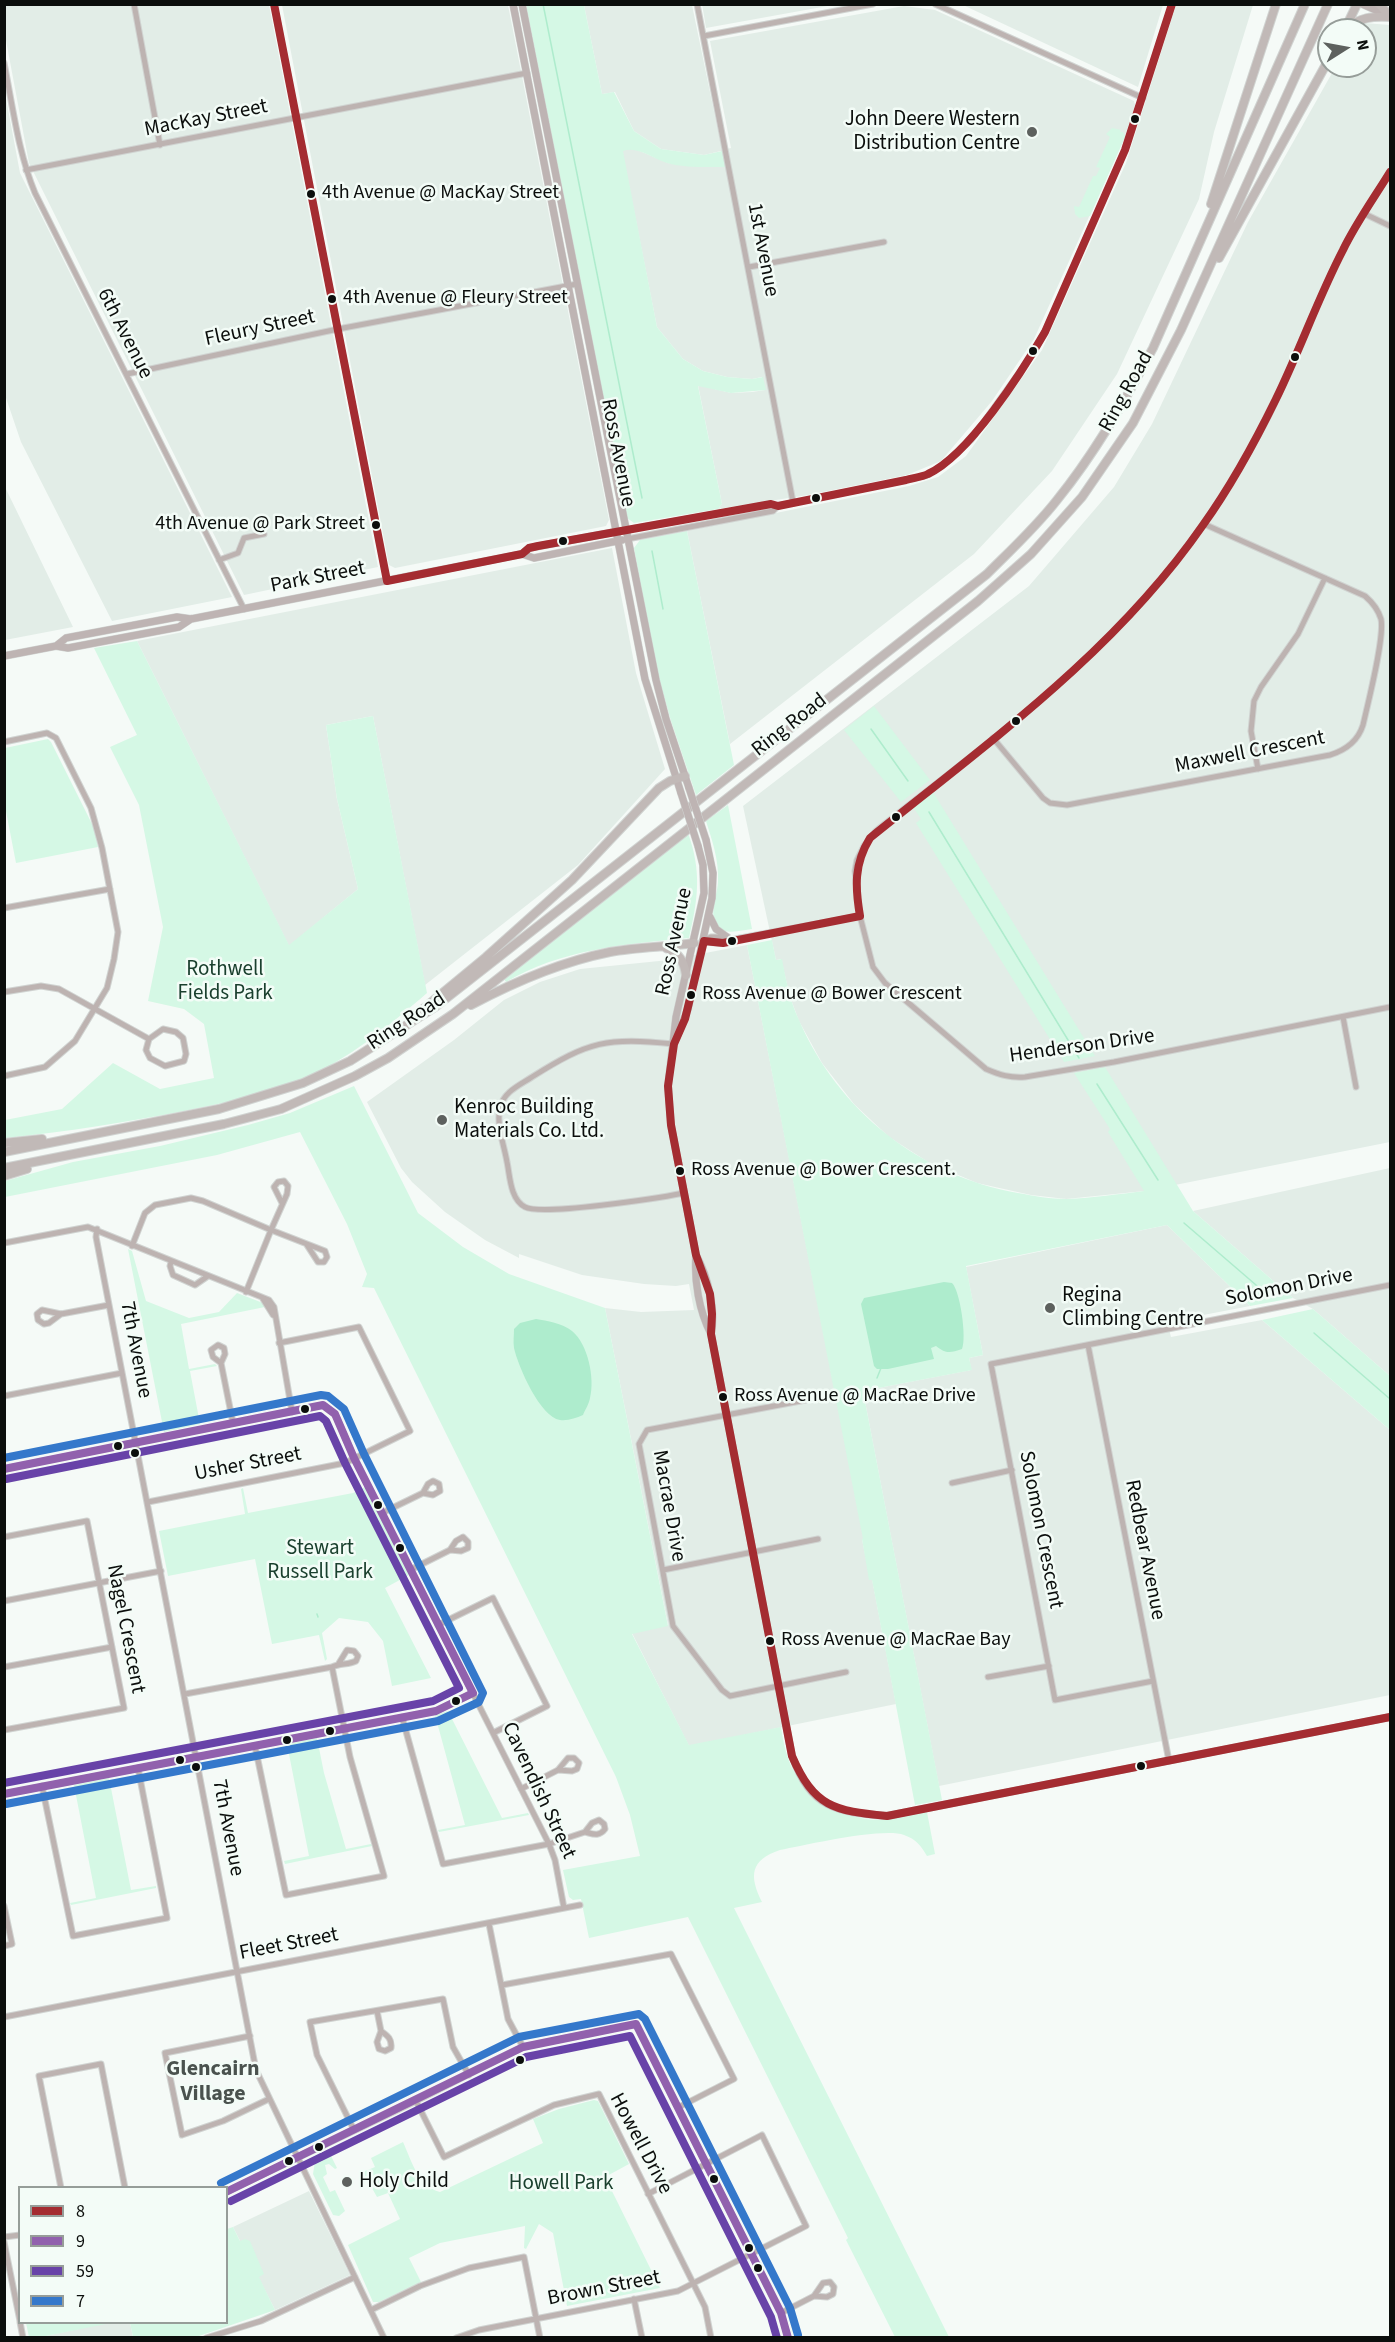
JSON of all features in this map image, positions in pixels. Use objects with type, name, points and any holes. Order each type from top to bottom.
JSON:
[{"type":"highway","points":[[1190,261],[1276,4]]},
{"type":"highway","name":"Ring Road","points":[[4,1152],[219,1109],[303,1083],[350,1061],[435,1007],[987,574],[1057,501],[1114,419],[1153,348],[1305,4]]},
{"type":"highway","points":[[1379,4],[1390,16]]},
{"type":"highway","name":"Ring Road","points":[[4,1168],[224,1124],[281,1109],[356,1076],[388,1058],[453,1014],[978,601],[1031,554],[1082,497],[1133,423],[1181,330],[1327,6]]},
{"type":"highway","points":[[1367,18],[1390,16]]},
{"type":"highway","points":[[1181,330],[1318,78]]},
{"type":"highway","points":[[393,1035],[530,919],[580,873],[659,788],[685,776]]},
{"type":"highway","points":[[453,1014],[509,985],[551,967],[613,952],[694,943]]},
{"type":"highway","points":[[662,947],[679,956],[686,975]]},
{"type":"highway","points":[[4,1143],[87,1135]]},
{"type":"highway","points":[[4,1176],[63,1157]]},
{"type":"main road","name":"Ross Avenue","points":[[513,4],[645,679],[703,865],[704,893],[676,1017],[669,1070],[668,1100],[696,1255],[695,1272],[705,1322],[711,1334],[779,1685]]},
{"type":"main road","name":"Ross Avenue","points":[[522,4],[656,680],[666,719],[706,840],[714,879],[704,941],[685,1019],[674,1044]]},
{"type":"main road","points":[[1362,4],[1390,16]]},
{"type":"main road","name":"Park Street","points":[[4,656],[56,646],[68,648],[179,627],[191,619],[522,554],[529,548],[625,530]]},
{"type":"main road","name":"Park Street","points":[[522,554],[534,558],[627,539]]},
{"type":"main road","points":[[709,916],[716,928],[731,938]]},
{"type":"main road","points":[[779,1685],[792,1756],[806,1788],[822,1803],[854,1814],[887,1816],[1390,1717]]},
{"type":"street","points":[[134,4],[160,145]]},
{"type":"street","points":[[274,4],[387,581]]},
{"type":"street","name":"1st Avenue","points":[[698,4],[793,502]]},
{"type":"street","points":[[704,36],[873,4]]},
{"type":"street","points":[[935,4],[1143,98]]},
{"type":"street","name":"Park Street","points":[[627,539],[773,511],[778,506],[793,502],[927,474],[956,456],[971,440],[1039,344],[1125,150],[1172,4]]},
{"type":"street","name":"6th Avenue","points":[[4,63],[26,170],[35,193],[244,609]]},
{"type":"street","name":"MacKay Street","points":[[26,170],[535,71]]},
{"type":"street","name":"Henderson Drive","points":[[1390,172],[1343,249],[1276,399],[1246,456],[1204,524],[1142,603],[1096,651],[1040,701],[870,838],[857,860],[855,872],[860,916],[873,967],[885,983],[986,1069],[1012,1078],[1114,1062],[1390,1007]]},
{"type":"street","points":[[1365,214],[1390,226]]},
{"type":"street","points":[[749,267],[884,242]]},
{"type":"street","name":"Fleury Street","points":[[127,374],[338,329],[577,284]]},
{"type":"street","name":"Park Street","points":[[625,530],[771,504],[778,506]]},
{"type":"street","name":"Maxwell Crescent","points":[[993,738],[1043,798],[1058,805],[1258,769],[1336,753],[1351,745],[1361,731],[1382,630],[1381,618],[1374,604],[1365,596],[1204,524]]},
{"type":"street","points":[[219,560],[238,553],[244,538],[264,534]]},
{"type":"street","points":[[1258,769],[1251,731],[1254,701],[1261,687],[1298,634],[1325,578]]},
{"type":"street","points":[[4,742],[47,733],[56,738],[91,808],[102,848],[118,932],[107,988],[75,1041],[50,1063],[38,1069],[4,1076]]},
{"type":"street","points":[[4,908],[110,889]]},
{"type":"street","points":[[694,943],[704,941],[720,943],[731,938],[860,916]]},
{"type":"street","points":[[4,992],[41,986],[59,989],[149,1039]]},
{"type":"street","points":[[1343,1017],[1356,1087]]},
{"type":"street","points":[[163,1029],[176,1032],[183,1038],[186,1054],[184,1061],[165,1066],[150,1058],[147,1050],[149,1039],[163,1029]]},
{"type":"street","points":[[674,1044],[602,1042],[574,1052],[507,1094],[499,1109],[513,1190],[517,1200],[526,1208],[601,1205],[684,1193]]},
{"type":"street","points":[[132,1246],[145,1213],[155,1205],[191,1198],[307,1245]]},
{"type":"street","points":[[246,1292],[282,1203]]},
{"type":"street","points":[[4,1243],[82,1228],[97,1229],[132,1246],[263,1299],[274,1316],[292,1412]]},
{"type":"street","name":"7th Avenue","points":[[97,1229],[96,1237],[256,2070],[384,2337]]},
{"type":"street","points":[[171,1262],[173,1275],[195,1285],[208,1276]]},
{"type":"street","name":"Solomon Drive","points":[[1088,1345],[1390,1284]]},
{"type":"street","points":[[61,1314],[109,1305]]},
{"type":"street","name":"Usher Street","points":[[148,1502],[345,1463],[410,1431],[359,1327],[279,1343]]},
{"type":"street","name":"Solomon Crescent","points":[[1088,1345],[991,1364],[1055,1700],[1153,1681]]},
{"type":"street","name":"Redbear Avenue","points":[[1088,1345],[1169,1761]]},
{"type":"street","points":[[221,1363],[233,1423]]},
{"type":"street","points":[[4,1396],[122,1372]]},
{"type":"street","name":"Macrae Drive","points":[[821,1394],[806,1400],[647,1430],[639,1444],[673,1626],[722,1690],[730,1696],[846,1672]]},
{"type":"street","name":"Cavendish Street","points":[[4,1469],[323,1405],[334,1414],[549,1844],[555,1860],[564,1908]]},
{"type":"street","points":[[952,1483],[1012,1470]]},
{"type":"street","points":[[382,1513],[423,1493]]},
{"type":"street","name":"Nagel Crescent","points":[[4,1537],[87,1521],[124,1708],[4,1730]]},
{"type":"street","points":[[663,1570],[818,1539]]},
{"type":"street","points":[[410,1570],[450,1550]]},
{"type":"street","points":[[4,1601],[161,1571]]},
{"type":"street","points":[[438,1625],[492,1598],[498,1608],[548,1706],[494,1733]]},
{"type":"street","points":[[4,1667],[112,1647]]},
{"type":"street","points":[[185,1694],[332,1667],[339,1663]]},
{"type":"street","points":[[988,1677],[1049,1666]]},
{"type":"street","points":[[255,1746],[286,1895],[384,1876],[350,1757],[332,1667]]},
{"type":"street","points":[[4,1794],[441,1709],[473,1693]]},
{"type":"street","points":[[402,1717],[443,1864],[549,1844],[585,1832]]},
{"type":"street","points":[[42,1786],[73,1936],[167,1918],[138,1768]]},
{"type":"street","points":[[521,1789],[558,1770]]},
{"type":"street","name":"Fleet Street","points":[[4,2017],[580,1905]]},
{"type":"street","points":[[4,1906],[12,1944],[4,1946]]},
{"type":"street","points":[[489,1923],[508,2019],[523,2047]]},
{"type":"street","points":[[502,1985],[671,1954],[734,2079],[679,2107]]},
{"type":"street","points":[[354,2130],[317,2055],[310,2022],[443,1999],[453,2047],[469,2075]]},
{"type":"street","points":[[377,2011],[381,2031]]},
{"type":"street","points":[[228,2191],[523,2047],[636,2024],[781,2313],[788,2337]]},
{"type":"street","points":[[250,2036],[165,2053],[182,2135],[223,2121],[269,2099]]},
{"type":"street","points":[[60,2186],[39,2076],[101,2064],[125,2186]]},
{"type":"street","name":"Howell Drive","points":[[416,2101],[444,2157],[554,2105],[599,2094],[705,2307],[711,2337]]},
{"type":"street","name":"Brown Street","points":[[456,2337],[479,2330],[678,2291],[806,2226],[762,2135],[706,2164]]},
{"type":"street","points":[[648,2194],[706,2164]]},
{"type":"street","points":[[4,2242],[18,2312]]},
{"type":"street","points":[[371,2310],[420,2286],[469,2268],[524,2258],[540,2337]]},
{"type":"street","points":[[206,2337],[261,2320],[355,2277]]},
{"type":"street","points":[[781,2313],[814,2296]]},
{"type":"street","points":[[634,2299],[642,2337]]},
{"type":"shaded area","points":[[702,4],[833,4],[833,5],[706,28]]},
{"type":"shaded area","points":[[4,5],[269,5],[378,567],[244,595],[29,163],[5,35]]},
{"type":"shaded area","points":[[282,5],[508,5],[609,520],[606,526],[395,568],[389,565]]},
{"type":"shaded area","points":[[584,5],[692,5],[722,150],[731,148],[710,41],[904,6],[935,10],[1134,101],[1135,105],[1124,139],[1034,339],[992,401],[941,461],[907,475],[808,495],[718,509],[722,504],[698,385],[731,393],[752,392],[765,390],[762,377],[752,379],[727,377],[703,371],[683,359],[657,327],[622,150],[633,148],[668,163],[724,167],[721,151],[704,155],[661,149],[634,131],[615,92],[602,94]]},
{"type":"shaded area","points":[[963,5],[1163,5],[1138,87]]},
{"type":"shaded area","points":[[1176,5],[1253,5],[1214,132],[1199,199],[1117,374],[1052,471],[974,554],[730,744],[687,531],[909,486],[938,477],[966,456],[1042,350],[1126,163]]},
{"type":"shaded area","points":[[1377,24],[1390,25],[1390,1142],[1145,1191],[1066,1199],[1031,1195],[977,1183],[928,1162],[889,1137],[854,1104],[822,1063],[799,1021],[790,997],[781,959],[776,960],[743,806],[1029,586],[1114,487],[1152,424],[1248,222],[1329,78],[1377,78]]},
{"type":"shaded area","points":[[5,93],[20,173],[232,597],[112,621],[21,442],[4,392]]},
{"type":"shaded area","points":[[5,487],[73,627],[5,640]]},
{"type":"shaded area","points":[[612,548],[636,673],[665,769],[578,865],[425,985],[373,716],[326,725],[337,799],[358,889],[289,946],[137,641]]},
{"type":"shaded area","points":[[747,945],[896,1704],[689,1746],[632,1633],[668,1625],[605,1308],[641,1312],[694,1310],[689,1284],[676,1286],[644,1284],[582,1275],[519,1254],[519,1258],[485,1240],[445,1212],[412,1182],[401,1168],[367,1102],[454,1040],[504,1000],[540,982],[580,969],[669,960]]},
{"type":"shaded area","points":[[1390,1168],[1390,1376],[1313,1309],[1293,1298],[1193,1211]]},
{"type":"shaded area","points":[[1167,1225],[1250,1306],[1167,1322],[1171,1337],[1262,1320],[1390,1430],[1390,1695],[939,1786],[863,1391],[971,1370],[969,1358],[983,1355],[966,1267]]},
{"type":"shaded area","points":[[944,1282],[952,1283],[958,1295],[963,1325],[962,1349],[948,1352],[936,1346],[931,1348],[934,1359],[888,1369],[877,1369],[874,1366],[861,1304],[864,1298]]},
{"type":"shaded area","points":[[536,1319],[568,1328],[582,1344],[589,1362],[592,1381],[589,1400],[583,1415],[566,1420],[552,1417],[538,1401],[525,1378],[514,1348],[514,1329],[520,1323]]},
{"type":"shaded area","points":[[309,2191],[350,2275],[275,2310],[233,2227]]},
{"type":"shaded area","points":[[102,2324],[130,2324],[133,2337],[36,2338]]},
{"type":"green space","points":[[526,5],[584,5],[602,94],[614,92],[634,131],[661,149],[704,155],[722,151],[725,167],[681,166],[667,163],[639,151],[623,151],[657,327],[683,359],[703,371],[727,377],[752,379],[763,377],[766,390],[731,393],[698,386],[722,504],[718,509],[634,523],[627,518]]},
{"type":"green space","points":[[1112,128],[1121,130],[1120,132],[1123,132],[1125,136],[1124,139],[1090,216],[1079,218],[1075,214],[1074,206],[1079,207],[1093,176],[1096,176],[1100,168],[1096,167],[1110,137],[1106,134]]},
{"type":"green space","points":[[687,531],[734,765],[696,795],[655,664],[634,548],[640,540]]},
{"type":"green space","name":"Rothwell Fields Park","points":[[137,641],[289,945],[358,889],[337,799],[326,725],[373,716],[427,993],[352,1052],[320,1071],[276,1089],[218,1104],[120,1123],[5,1138],[5,1120],[62,1109],[113,1063],[160,1089],[214,1078],[204,1024],[184,1009],[148,1001],[163,927],[139,805],[110,747],[137,735],[94,648]]},
{"type":"green space","points":[[874,706],[930,780],[901,802],[844,730]]},
{"type":"green space","points":[[48,739],[94,828],[98,847],[16,863],[5,806],[5,748]]},
{"type":"green space","points":[[933,792],[1095,1056],[1064,1062],[916,823],[921,819],[913,807]]},
{"type":"green space","points":[[728,805],[752,929],[734,932],[720,929],[714,921],[713,910],[718,873],[715,850],[706,821]]},
{"type":"green space","points":[[688,833],[697,873],[695,911],[689,938],[618,946],[572,955],[527,971],[506,982],[504,979]]},
{"type":"green space","points":[[772,940],[776,960],[782,959],[796,1013],[816,1053],[836,1083],[860,1110],[916,1155],[948,1172],[982,1184],[1036,1196],[1067,1199],[1144,1191],[1108,1132],[1110,1129],[1074,1073],[1105,1067],[1193,1211],[1293,1298],[1250,1306],[1167,1225],[966,1266],[983,1355],[969,1358],[972,1370],[863,1391],[942,1800],[915,1805],[872,1580],[869,1580],[863,1539],[747,945]]},
{"type":"green space","points":[[354,1086],[418,1213],[463,1247],[509,1274],[605,1308],[668,1626],[632,1634],[689,1745],[781,1727],[788,1758],[799,1779],[818,1797],[842,1812],[881,1820],[927,1812],[935,1854],[927,1856],[912,1839],[894,1833],[844,1838],[780,1850],[763,1859],[755,1870],[755,1884],[762,1902],[734,1908],[949,2337],[895,2337],[688,1917],[589,1938],[581,1899],[573,1900],[569,1897],[563,1870],[640,1856],[630,1815],[616,1777],[374,1288],[362,1287],[367,1274],[347,1224],[300,1132],[217,1155],[5,1197],[5,1181],[73,1162],[160,1146],[248,1125],[290,1113]]},
{"type":"green space","points":[[128,1249],[132,1251],[146,1301],[189,1318],[219,1312],[237,1293],[263,1303],[265,1307],[181,1324],[189,1369],[215,1364],[217,1366],[190,1371],[200,1424],[164,1432]]},
{"type":"green space","points":[[1313,1309],[1390,1376],[1390,1430],[1262,1320]]},
{"type":"green space","name":"Stewart Russell Park","points":[[365,1487],[409,1575],[385,1588],[431,1678],[392,1686],[383,1641],[368,1622],[339,1618],[322,1633],[327,1659],[325,1661],[319,1635],[272,1644],[255,1559],[168,1576],[159,1531],[245,1514],[241,1489],[243,1488],[248,1513],[353,1493]]},
{"type":"green space","points":[[448,1711],[502,1818],[528,1813],[529,1815],[439,1832],[438,1830],[465,1825],[435,1715]]},
{"type":"green space","points":[[317,1738],[324,1773],[346,1849],[371,1844],[372,1846],[285,1864],[284,1861],[309,1856],[287,1744]]},
{"type":"green space","points":[[109,1778],[131,1890],[156,1886],[156,1888],[71,1905],[70,1903],[96,1898],[74,1785]]},
{"type":"green space","name":"Howell Park","points":[[598,2101],[629,2164],[605,2177],[660,2288],[567,2306],[553,2233],[539,2224],[526,2249],[524,2248],[525,2226],[440,2243],[409,2258],[421,2282],[379,2302],[373,2302],[348,2245],[400,2219],[388,2193],[377,2197],[363,2172],[375,2167],[371,2158],[403,2142],[421,2179],[432,2189],[440,2192],[543,2143],[533,2119],[559,2109]]},
{"type":"green space","points":[[328,2150],[337,2168],[329,2164],[325,2165],[327,2174],[323,2177],[330,2192],[335,2190],[345,2211],[339,2216],[333,2215],[313,2174],[316,2155]]},
{"type":"green space","points":[[233,2227],[240,2241],[245,2239],[250,2241],[264,2274],[259,2277],[275,2310],[196,2337],[133,2337],[130,2324],[228,2324],[228,2229]]},
{"type":"green space","points":[[26,2324],[106,2324],[36,2338],[29,2337]]},
{"type":"waterway","points":[[543,4],[642,498]]},
{"type":"waterway","points":[[652,551],[663,609]]},
{"type":"waterway","points":[[871,729],[908,781]]},
{"type":"waterway","points":[[929,812],[1079,1058]]},
{"type":"waterway","points":[[1097,1084],[1158,1180]]},
{"type":"waterway","points":[[1184,1223],[1263,1291]]},
{"type":"waterway","points":[[1314,1333],[1390,1399]]},
{"type":"waterway","points":[[877,1378],[881,1368]]},
{"type":"transit line","name":"8","points":[[274,4],[387,581],[522,554],[529,548],[538,546],[771,504],[778,506],[906,480],[926,475],[944,464],[977,431],[993,411],[1045,332],[1125,150],[1172,4]]},
{"type":"transit line","name":"8","points":[[1390,172],[1343,250],[1285,380],[1251,447],[1203,525],[1168,571],[1131,614],[1048,693],[870,838],[858,866],[857,895],[860,916],[723,943],[704,941],[685,1019],[674,1044],[668,1086],[671,1125],[696,1255],[710,1294],[711,1334],[792,1756],[800,1773],[818,1796],[839,1808],[887,1816],[1390,1717]]},
{"type":"transit line","name":"7","points":[[4,1458],[321,1395],[328,1396],[344,1409],[364,1454],[483,1693],[479,1702],[438,1721],[6,1804]]},
{"type":"transit line","name":"9","points":[[4,1469],[323,1405],[335,1414],[354,1458],[473,1693],[436,1711],[4,1794]]},
{"type":"transit line","name":"59","points":[[4,1783],[433,1701],[459,1688],[326,1421],[320,1416],[6,1479]]},
{"type":"transit line","name":"7","points":[[221,2183],[519,2037],[639,2014],[645,2019],[790,2308],[798,2335]]},
{"type":"transit line","name":"9","points":[[228,2191],[523,2047],[636,2024],[781,2313],[788,2338]]},
{"type":"transit line","name":"59","points":[[231,2201],[526,2057],[630,2036],[771,2317],[777,2338]]},
{"type":"place","name":"John Deere Western Distribution Centre","points":[[1032,132]]},
{"type":"place","name":"4th Avenue @ MacKay Street","points":[[311,194]]},
{"type":"place","name":"4th Avenue @ Fleury Street","points":[[332,299]]},
{"type":"place","name":"4th Avenue @ Park Street","points":[[376,525]]},
{"type":"place","name":"Ross Avenue @ Bower Crescent","points":[[691,995]]},
{"type":"place","name":"Kenroc Building Materials Co. Ltd.","points":[[442,1120]]},
{"type":"place","name":"Ross Avenue @ Bower Crescent.","points":[[680,1171]]},
{"type":"place","name":"Regina Climbing Centre","points":[[1050,1308]]},
{"type":"place","name":"Ross Avenue @ MacRae Drive","points":[[723,1397]]},
{"type":"place","name":"Ross Avenue @ MacRae Bay","points":[[770,1641]]},
{"type":"place","name":"Holy Child","points":[[347,2182]]},
{"type":"district","name":"Glencairn Village","points":[[213,2082]]}]
